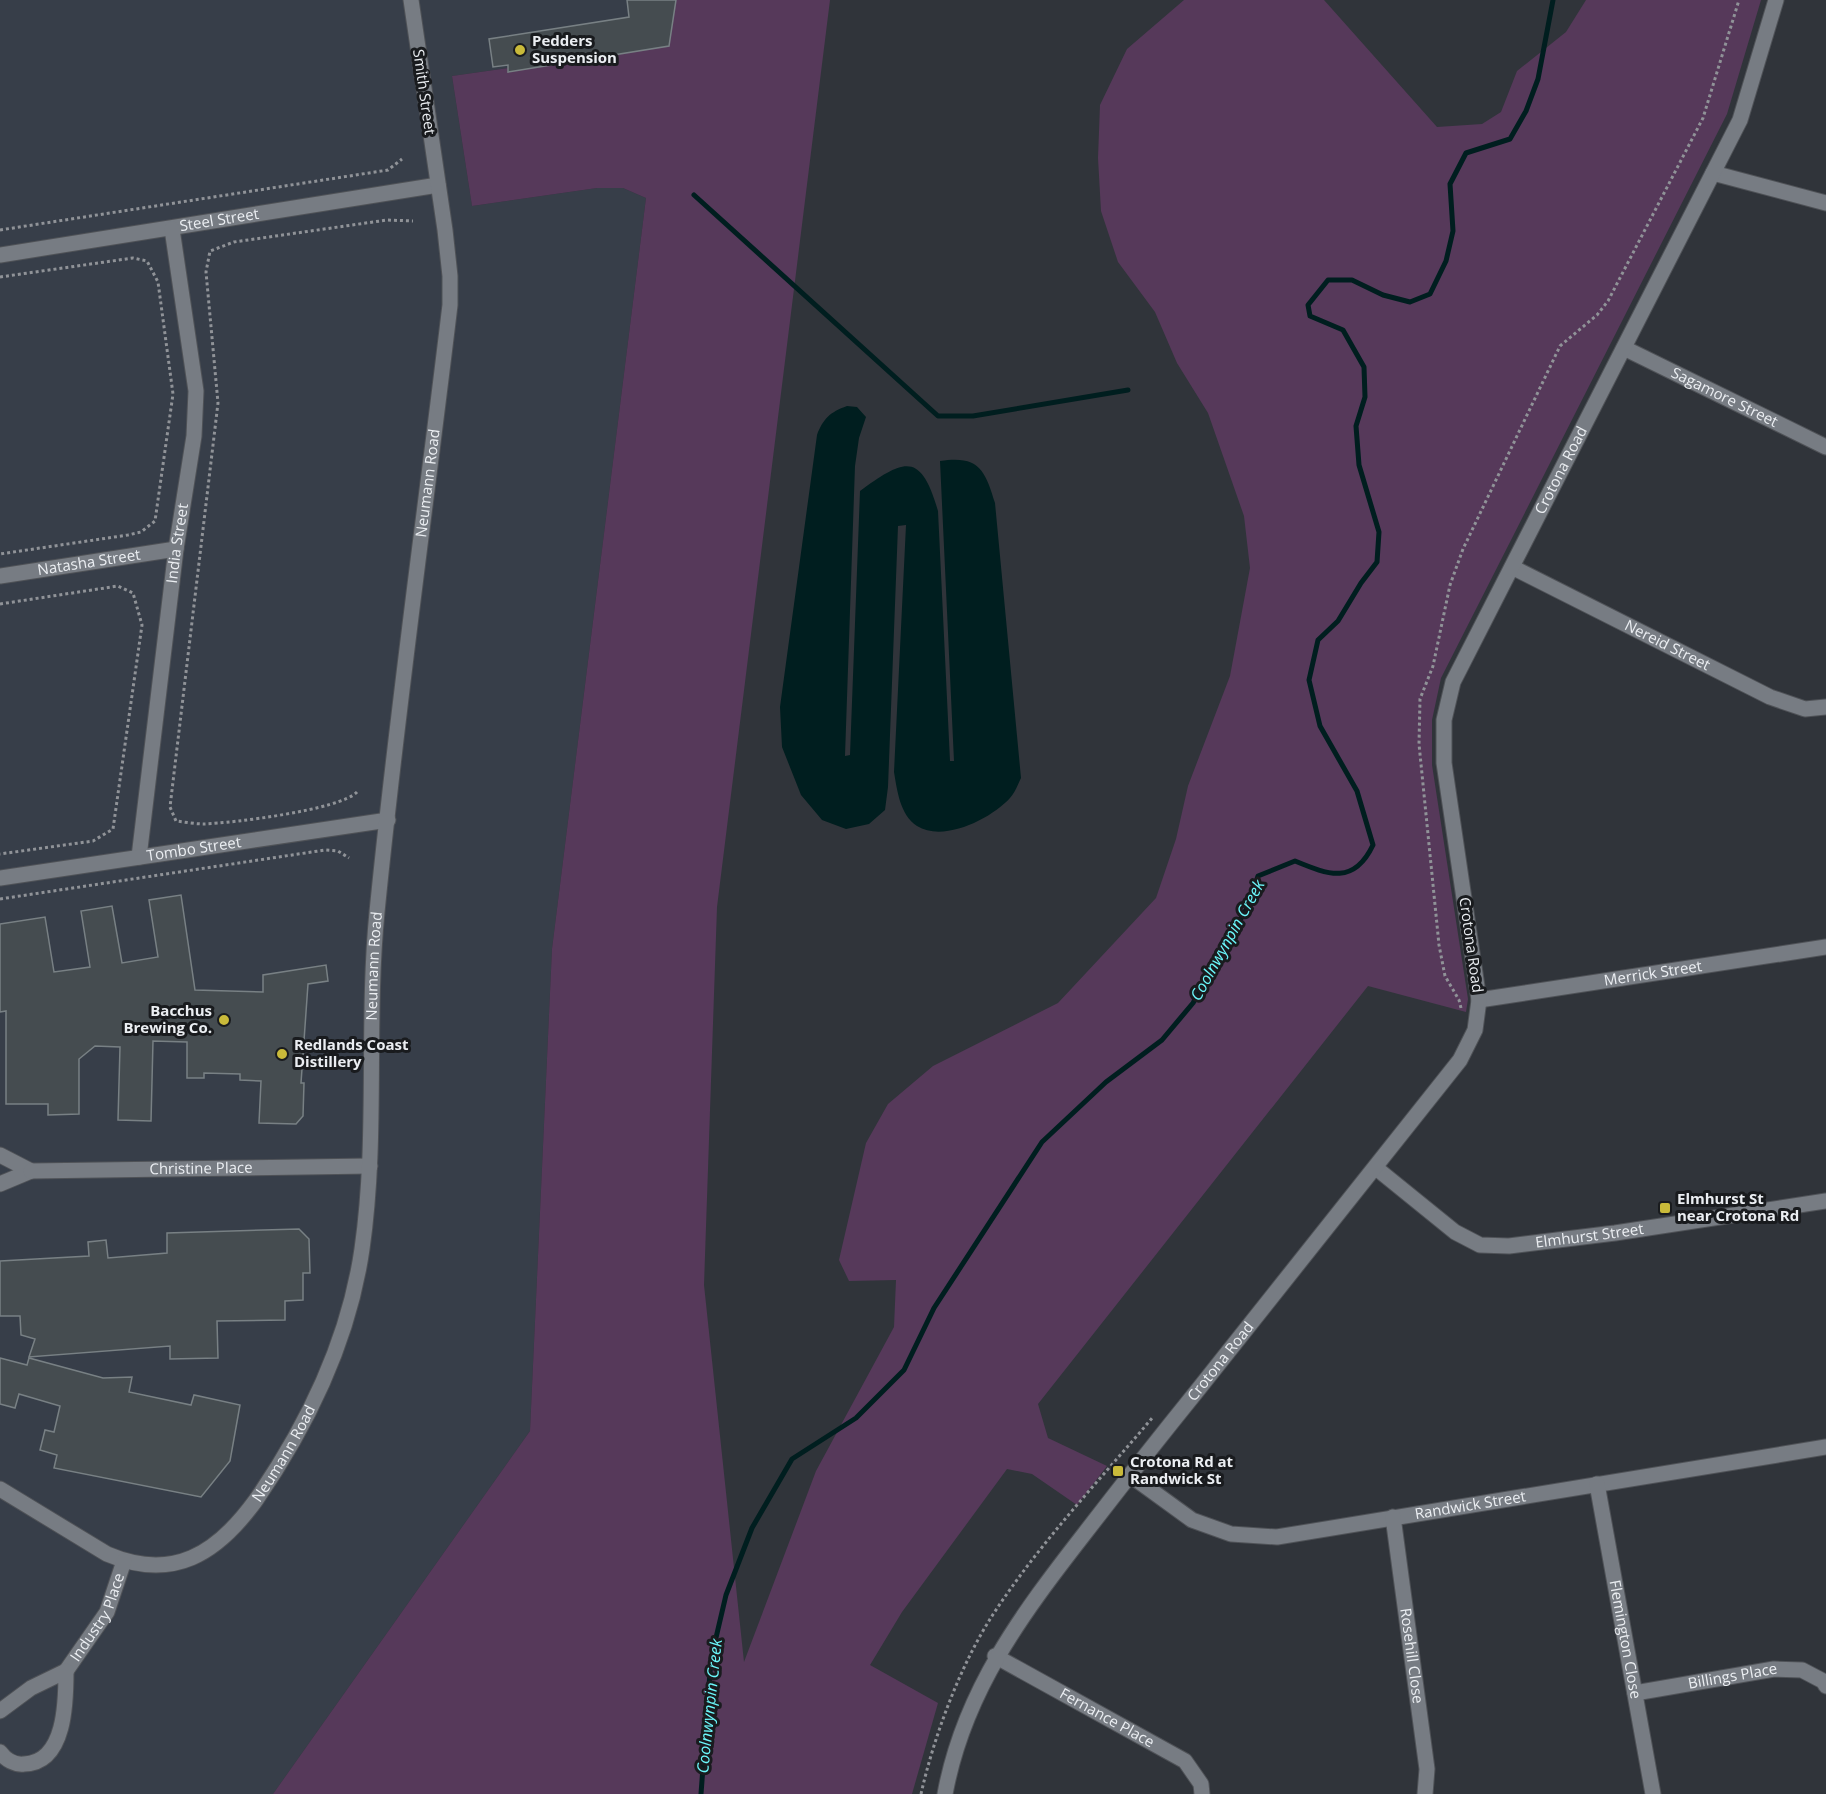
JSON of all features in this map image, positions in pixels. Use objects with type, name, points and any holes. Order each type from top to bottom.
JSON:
[{"type":"street","name":"Smith Street","points":[[411,0],[438,185]]},
{"type":"street","name":"Crotona Road","points":[[945,1794],[966,1720],[995,1656],[1033,1599],[1460,1060],[1475,1030],[1479,1000],[1444,763],[1444,720],[1453,682],[1740,120],[1776,0]]},
{"type":"street","points":[[1713,173],[1826,203]]},
{"type":"street","name":"Steel Street","points":[[0,255],[438,185]]},
{"type":"street","name":"Neumann Road","points":[[0,1489],[124,1562],[160,1566],[204,1553],[223,1540],[242,1519],[278,1467],[320,1388],[350,1303],[362,1251],[370,1166],[376,916],[450,305],[450,276],[438,185]]},
{"type":"street","name":"India Street","points":[[139,857],[176,549],[194,436],[196,391],[172,229]]},
{"type":"street","name":"Sagamore Street","points":[[1624,348],[1826,447]]},
{"type":"street","name":"Natasha Street","points":[[0,576],[176,549]]},
{"type":"street","name":"Nereid Street","points":[[1512,567],[1770,697],[1805,709],[1826,707]]},
{"type":"street","name":"Tombo Street","points":[[0,878],[388,820]]},
{"type":"street","name":"Merrick Street","points":[[1479,1000],[1826,947]]},
{"type":"street","name":"Christine Place","points":[[0,1155],[31,1171]]},
{"type":"street","name":"Christine Place","points":[[0,1184],[31,1171],[370,1166]]},
{"type":"street","name":"Elmhurst Street","points":[[1376,1168],[1455,1232],[1480,1245],[1509,1246],[1615,1233],[1826,1201]]},
{"type":"street","name":"Randwick Street","points":[[1130,1475],[1191,1520],[1231,1534],[1277,1537],[1826,1447]]},
{"type":"street","name":"Flemington Close","points":[[1597,1484],[1653,1794]]},
{"type":"street","name":"Rosehill Close","points":[[1393,1517],[1427,1769],[1425,1794]]},
{"type":"street","name":"Industry Place","points":[[0,1711],[31,1688],[66,1671],[107,1612],[124,1562]]},
{"type":"street","name":"Fernance Place","points":[[995,1656],[1185,1761],[1201,1784],[1202,1794]]},
{"type":"street","name":"Billings Place","points":[[1635,1693],[1774,1670],[1802,1670],[1823,1681],[1826,1686]]},
{"type":"street","name":"Industry Place","points":[[0,1752],[17,1765],[31,1764],[43,1758],[54,1747],[66,1696],[66,1671]]},
{"type":"path","points":[[1461,1010],[1459,1000],[1445,976],[1439,945],[1419,744],[1420,699],[1436,656],[1450,585],[1463,549],[1560,346],[1598,315],[1608,301],[1703,118],[1739,0]]},
{"type":"path","points":[[0,230],[388,170],[402,159]]},
{"type":"path","points":[[357,792],[351,799],[327,807],[203,824],[176,821],[170,807],[218,403],[206,272],[210,251],[234,242],[387,220],[413,221]]},
{"type":"path","points":[[0,277],[133,258],[147,261],[158,282],[173,394],[155,521],[141,532],[128,535],[0,554]]},
{"type":"path","points":[[0,604],[118,586],[133,593],[142,625],[113,829],[93,841],[0,854]]},
{"type":"path","points":[[0,899],[314,852],[338,851],[349,858]]},
{"type":"path","points":[[921,1794],[934,1745],[948,1708],[973,1650],[992,1617],[1068,1517],[1156,1413]]},
{"type":"shaded area","points":[[0,0],[670,0],[664,46],[452,76],[472,206],[597,188],[623,188],[646,198],[552,949],[530,1431],[273,1794],[0,1794]]},
{"type":"shaded area","points":[[670,0],[830,0],[717,907],[704,1285],[744,1662],[816,1471],[894,1327],[896,1280],[849,1281],[839,1260],[866,1143],[888,1104],[933,1066],[1058,1003],[1156,898],[1176,839],[1188,786],[1230,676],[1250,568],[1244,516],[1208,413],[1177,363],[1155,312],[1118,262],[1101,211],[1098,158],[1100,105],[1127,49],[1184,0],[1324,0],[1437,127],[1482,124],[1501,112],[1517,71],[1566,32],[1586,0],[1761,0],[1727,114],[1441,678],[1432,720],[1432,765],[1468,999],[1466,1012],[1368,986],[1038,1404],[1048,1438],[1107,1466],[1077,1505],[1032,1474],[1007,1469],[902,1612],[870,1665],[938,1703],[912,1794],[273,1794],[530,1431],[552,949],[646,198],[623,188],[597,188],[472,206],[452,76],[664,46]]},
{"type":"shaded area","points":[[847,406],[857,407],[866,417],[859,438],[855,466],[845,756],[850,755],[860,491],[889,472],[910,466],[918,470],[925,478],[932,492],[938,511],[950,761],[954,761],[940,461],[964,460],[978,467],[988,482],[995,503],[1021,778],[1013,794],[1002,806],[980,820],[954,830],[940,832],[917,826],[903,809],[896,786],[894,772],[906,525],[898,526],[888,787],[885,810],[869,824],[846,829],[822,820],[801,795],[782,747],[780,707],[817,435],[828,417]]},
{"type":"building","points":[[627,0],[676,0],[669,46],[508,72],[508,65],[493,67],[489,39],[629,17]]},
{"type":"building","points":[[181,895],[195,990],[263,992],[263,975],[326,965],[328,981],[308,984],[301,1083],[304,1083],[303,1116],[296,1124],[259,1123],[261,1081],[240,1080],[240,1074],[204,1073],[204,1078],[187,1078],[187,1042],[153,1041],[151,1121],[118,1120],[120,1047],[95,1046],[79,1059],[79,1114],[48,1115],[48,1104],[6,1104],[6,1011],[0,1012],[0,924],[45,917],[54,972],[90,967],[81,911],[112,906],[122,963],[158,957],[149,900]]},
{"type":"building","points":[[299,1229],[309,1239],[310,1273],[303,1273],[303,1300],[285,1301],[285,1320],[217,1321],[218,1358],[170,1359],[170,1346],[29,1357],[35,1339],[21,1335],[20,1316],[0,1316],[0,1261],[89,1256],[88,1242],[106,1240],[108,1258],[167,1253],[167,1233]]},
{"type":"building","points":[[0,1358],[27,1365],[29,1358],[103,1378],[132,1377],[129,1392],[191,1405],[194,1395],[240,1405],[230,1461],[201,1497],[54,1468],[57,1455],[40,1450],[45,1430],[54,1432],[60,1406],[19,1394],[15,1408],[0,1404]]},
{"type":"waterway","name":"Coolnwynpin Creek","points":[[701,1794],[711,1659],[726,1595],[752,1528],[792,1459],[856,1418],[904,1370],[934,1308],[1042,1142],[1106,1082],[1162,1040],[1193,1003],[1247,908],[1258,876],[1295,861],[1330,873],[1349,871],[1366,858],[1373,845],[1357,791],[1320,726],[1309,680],[1318,640],[1338,621],[1377,562],[1379,532],[1359,465],[1356,426],[1365,397],[1364,367],[1343,330],[1310,316],[1308,305],[1328,280],[1352,280],[1383,295],[1410,302],[1430,294],[1446,261],[1453,231],[1450,184],[1466,153],[1510,139],[1526,111],[1538,79],[1553,0]]},
{"type":"waterway","points":[[694,195],[938,416],[973,416],[1128,390]]},
{"type":"place","name":"Pedders Suspension","points":[[520,50]]},
{"type":"place","name":"Bacchus Brewing Co.","points":[[224,1020]]},
{"type":"place","name":"Redlands Coast Distillery","points":[[282,1054]]},
{"type":"place","name":"Elmhurst St near Crotona Rd","points":[[1665,1208]]},
{"type":"place","name":"Crotona Rd at Randwick St","points":[[1118,1471]]}]
